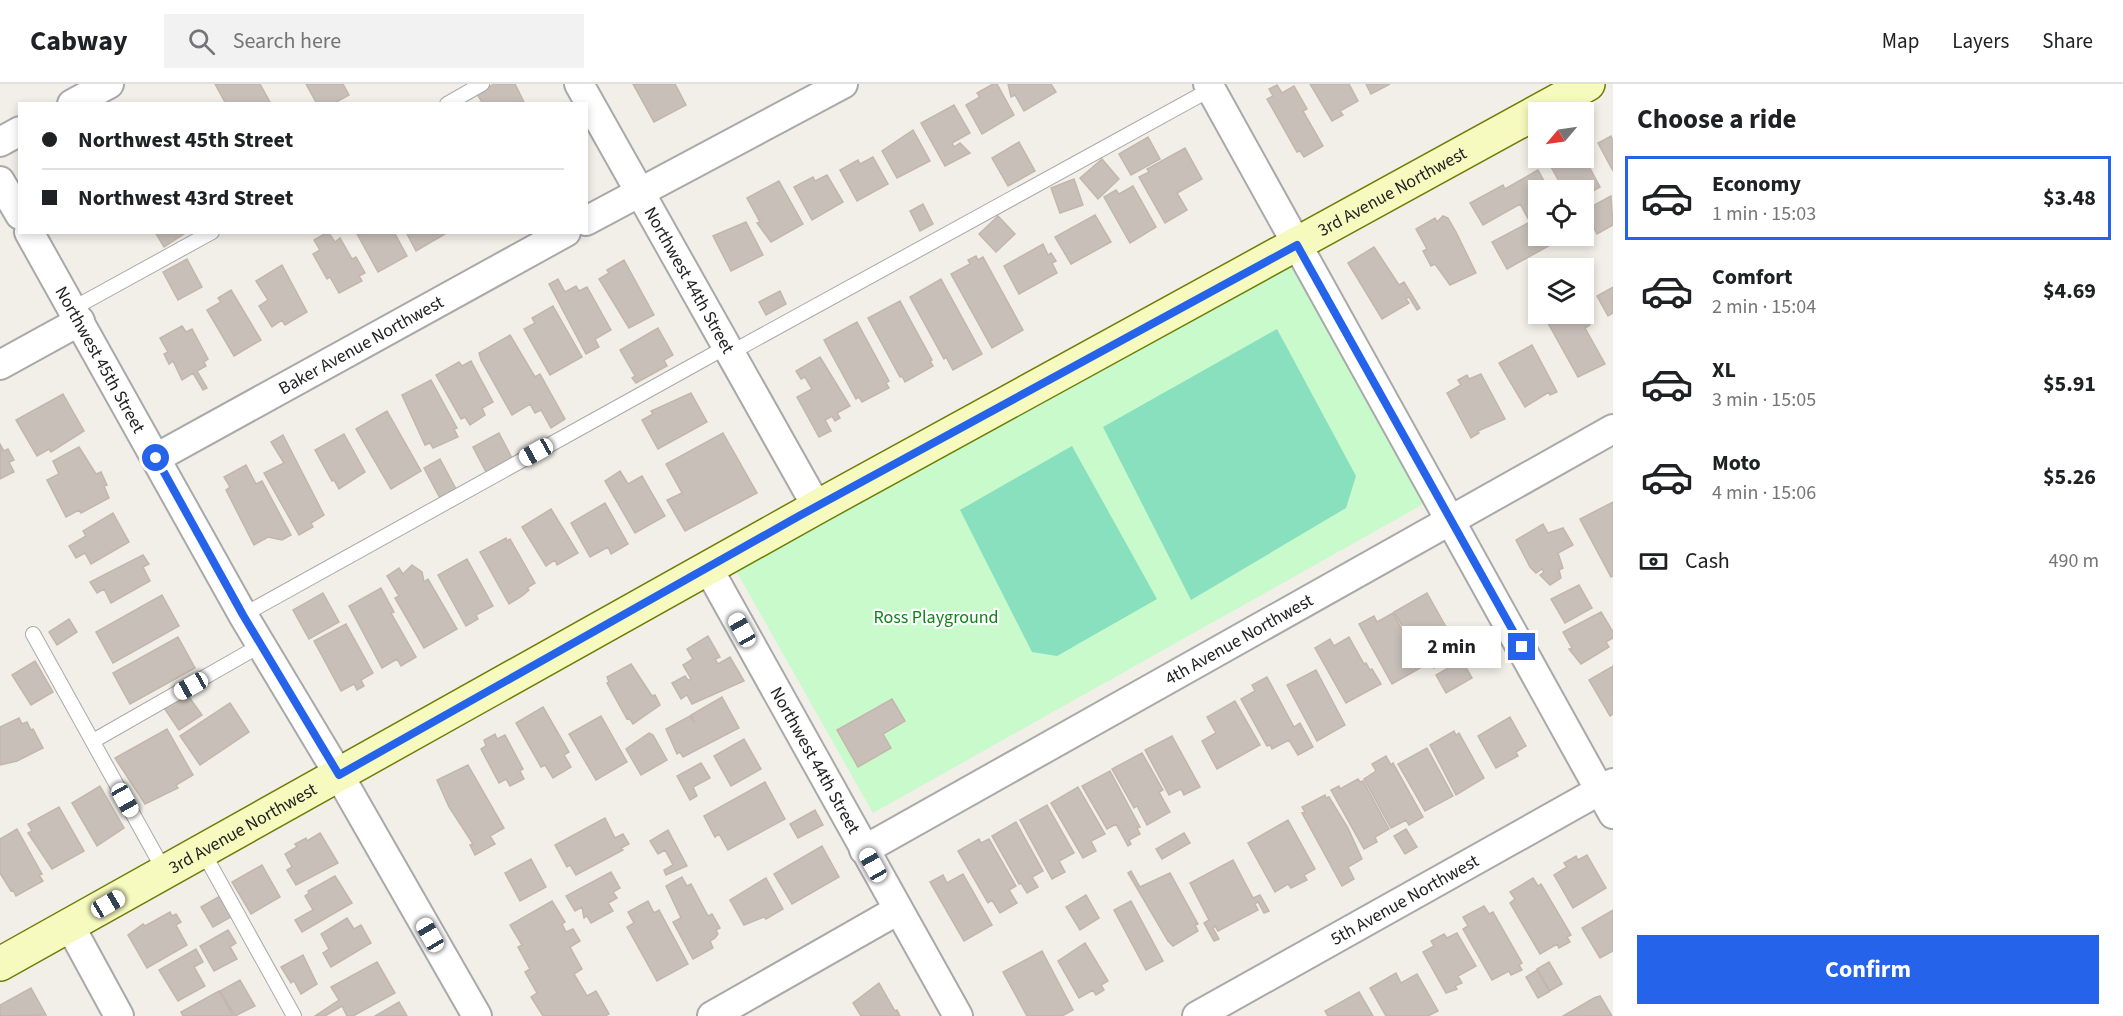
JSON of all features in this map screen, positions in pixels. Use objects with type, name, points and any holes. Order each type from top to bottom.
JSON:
[{"type":"street","points":[[76,102],[109,84]]},
{"type":"street","name":"Northwest 44th Street","points":[[579,84],[817,507]]},
{"type":"street","points":[[588,220],[843,84]]},
{"type":"street","name":"3rd Avenue Northwest","points":[[0,964],[817,507],[1588,84]]},
{"type":"street","points":[[1213,86],[1297,245],[1609,796]]},
{"type":"street","points":[[0,142],[18,132]]},
{"type":"street","points":[[0,181],[18,212]]},
{"type":"street","name":"Northwest 45th Street","points":[[30,234],[243,615],[339,775],[477,1016]]},
{"type":"street","name":"Baker Avenue Northwest","points":[[156,458],[562,234]]},
{"type":"street","points":[[0,365],[76,315]]},
{"type":"street","name":"4th Avenue Northwest","points":[[864,850],[1613,429]]},
{"type":"street","name":"Northwest 44th Street","points":[[708,568],[957,1016]]},
{"type":"street","name":"5th Avenue Northwest","points":[[1197,1016],[1609,796]]},
{"type":"street","points":[[712,1016],[898,910]]},
{"type":"street","points":[[70,926],[119,1016]]},
{"type":"lane","points":[[450,102],[482,84]]},
{"type":"lane","points":[[243,615],[1213,86]]},
{"type":"lane","points":[[76,315],[209,234]]},
{"type":"lane","points":[[33,634],[165,872]]},
{"type":"lane","points":[[93,741],[261,645]]},
{"type":"lane","points":[[202,850],[294,1016]]},
{"type":"green space","name":"Ross Playground","points":[[1291,261],[1427,502],[873,813],[735,569]]},
{"type":"green space","points":[[1277,329],[1356,476],[1346,508],[1191,600],[1103,427]]},
{"type":"green space","points":[[1072,446],[1157,599],[1057,656],[1032,652],[960,510]]},
{"type":"building","points":[[215,84],[260,84],[270,102],[225,102]]},
{"type":"building","points":[[306,84],[343,84],[349,95],[337,102],[316,102]]},
{"type":"building","points":[[494,84],[515,84],[524,102],[482,102],[477,94]]},
{"type":"building","points":[[633,84],[675,84],[686,105],[654,122]]},
{"type":"building","points":[[997,84],[1014,115],[982,134],[966,105],[980,97],[977,93]]},
{"type":"building","points":[[1008,84],[1051,84],[1056,92],[1024,111],[1015,95],[1011,97]]},
{"type":"building","points":[[1310,84],[1349,84],[1358,101],[1340,111],[1343,115],[1332,121]]},
{"type":"building","points":[[1366,84],[1390,84],[1371,94]]},
{"type":"building","points":[[1277,85],[1282,93],[1294,86],[1307,109],[1303,111],[1323,146],[1304,157],[1300,151],[1297,152],[1267,99],[1273,96],[1269,89]]},
{"type":"building","points":[[954,105],[970,133],[952,143],[954,147],[960,143],[970,153],[945,166],[921,123]]},
{"type":"building","points":[[913,130],[930,161],[897,178],[882,151]]},
{"type":"building","points":[[1611,136],[1613,141],[1613,171],[1598,143]]},
{"type":"building","points":[[1148,137],[1160,159],[1131,175],[1119,154]]},
{"type":"building","points":[[1019,142],[1035,171],[1008,186],[992,158]]},
{"type":"building","points":[[1185,148],[1202,179],[1177,193],[1187,210],[1165,223],[1139,177],[1149,172],[1147,169]]},
{"type":"building","points":[[873,157],[888,184],[857,201],[840,170],[858,160],[860,164]]},
{"type":"building","points":[[1102,159],[1119,179],[1098,199],[1080,178]]},
{"type":"building","points":[[1552,168],[1590,168],[1600,187],[1594,190],[1594,180],[1558,180]]},
{"type":"building","points":[[1538,170],[1544,180],[1528,180],[1528,218],[1520,204],[1483,225],[1470,203],[1503,185],[1505,189]]},
{"type":"building","points":[[827,175],[843,202],[812,220],[794,187],[813,177],[815,181]]},
{"type":"building","points":[[1074,179],[1083,205],[1060,213],[1051,188]]},
{"type":"building","points":[[779,181],[803,224],[771,242],[757,223],[760,222],[747,198]]},
{"type":"building","points":[[1133,186],[1156,227],[1130,243],[1104,197],[1116,190],[1119,194]]},
{"type":"building","points":[[1611,196],[1613,225],[1597,234],[1594,228],[1594,205]]},
{"type":"building","points":[[923,204],[933,224],[920,231],[910,211]]},
{"type":"building","points":[[1095,215],[1111,242],[1071,264],[1055,237]]},
{"type":"building","points":[[998,216],[1015,234],[996,252],[979,234]]},
{"type":"building","points":[[1443,216],[1448,218],[1476,273],[1450,285],[1435,264],[1431,266],[1423,251],[1427,249],[1416,229],[1435,218],[1437,222]]},
{"type":"building","points":[[746,222],[763,255],[731,271],[713,236]]},
{"type":"building","points":[[1528,223],[1528,246],[1548,246],[1507,269],[1492,242]]},
{"type":"building","points":[[156,234],[184,234],[164,247]]},
{"type":"building","points":[[324,234],[329,234],[335,242],[340,238],[352,259],[356,257],[365,273],[359,276],[362,281],[339,293],[330,277],[327,279],[313,254],[320,250],[314,240]]},
{"type":"building","points":[[357,234],[395,234],[407,256],[378,272]]},
{"type":"building","points":[[407,234],[445,234],[416,251]]},
{"type":"building","points":[[1043,244],[1048,255],[1051,253],[1056,261],[1052,263],[1057,273],[1019,294],[1004,266]]},
{"type":"building","points":[[1374,247],[1399,285],[1404,282],[1420,308],[1417,310],[1409,297],[1406,299],[1409,303],[1382,319],[1348,263]]},
{"type":"building","points":[[976,256],[978,260],[983,257],[1023,330],[992,348],[951,274],[970,264],[968,260]]},
{"type":"building","points":[[187,259],[202,287],[178,300],[163,272]]},
{"type":"building","points":[[624,260],[654,315],[629,328],[599,279],[609,273],[607,270]]},
{"type":"building","points":[[282,265],[307,312],[285,325],[282,320],[272,327],[259,306],[268,300],[256,281]]},
{"type":"building","points":[[558,279],[565,292],[576,286],[579,291],[587,287],[611,330],[595,339],[599,347],[586,354],[549,284]]},
{"type":"building","points":[[941,279],[982,354],[953,370],[946,357],[944,359],[910,297]]},
{"type":"building","points":[[1613,287],[1613,313],[1608,316],[1597,296]]},
{"type":"building","points":[[231,290],[261,340],[234,356],[207,310],[221,302],[218,298]]},
{"type":"building","points":[[780,291],[786,304],[766,315],[759,302]]},
{"type":"building","points":[[900,301],[932,360],[930,361],[933,366],[905,382],[902,376],[900,377],[868,318]]},
{"type":"building","points":[[553,306],[582,357],[550,375],[524,329],[535,323],[532,318]]},
{"type":"building","points":[[857,322],[889,381],[886,383],[889,388],[862,402],[859,397],[856,399],[824,340]]},
{"type":"building","points":[[1549,324],[1590,324],[1585,328],[1605,364],[1578,377]]},
{"type":"building","points":[[182,326],[186,332],[192,329],[208,359],[204,362],[206,366],[197,371],[207,388],[203,390],[193,373],[182,380],[173,361],[169,364],[164,354],[168,352],[160,338]]},
{"type":"building","points":[[658,328],[673,355],[664,360],[667,366],[636,383],[632,378],[635,376],[620,350]]},
{"type":"building","points":[[510,335],[535,377],[540,374],[565,419],[551,428],[541,410],[535,413],[530,404],[512,415],[481,360],[479,353]]},
{"type":"building","points":[[1532,345],[1557,392],[1550,395],[1549,392],[1525,407],[1499,363]]},
{"type":"building","points":[[820,357],[850,406],[837,413],[840,418],[835,421],[832,416],[825,420],[831,431],[819,437],[797,397],[812,389],[805,377],[801,379],[796,371]]},
{"type":"building","points":[[471,361],[493,402],[482,408],[485,415],[470,425],[465,417],[461,419],[436,375],[459,362],[462,366]]},
{"type":"building","points":[[1481,374],[1505,419],[1478,431],[1479,433],[1471,438],[1447,393],[1461,385],[1458,380],[1467,375],[1469,379]]},
{"type":"building","points":[[431,380],[457,428],[454,429],[458,437],[433,448],[430,443],[425,445],[402,395]]},
{"type":"building","points":[[691,393],[707,422],[658,449],[642,420],[653,414],[651,411]]},
{"type":"building","points":[[63,394],[84,431],[51,452],[49,449],[37,456],[16,420]]},
{"type":"building","points":[[387,411],[421,471],[391,489],[356,429]]},
{"type":"building","points":[[499,433],[513,460],[487,474],[473,447]]},
{"type":"building","points":[[723,433],[757,493],[685,531],[667,500],[682,493],[666,464]]},
{"type":"building","points":[[344,434],[365,472],[339,489],[315,450]]},
{"type":"building","points":[[283,435],[324,515],[311,523],[313,527],[299,535],[264,473],[284,463],[271,442]]},
{"type":"building","points":[[0,444],[4,451],[8,449],[14,460],[9,462],[14,472],[0,479]]},
{"type":"building","points":[[79,447],[96,474],[101,472],[107,485],[104,486],[109,498],[81,513],[79,510],[66,517],[47,480],[59,474],[53,461]]},
{"type":"building","points":[[440,459],[457,491],[441,500],[424,468]]},
{"type":"building","points":[[246,465],[256,484],[262,481],[291,535],[282,540],[268,537],[254,545],[226,490],[230,487],[224,477]]},
{"type":"building","points":[[620,471],[628,484],[642,476],[665,516],[635,533],[605,481]]},
{"type":"building","points":[[1613,502],[1613,576],[1611,577],[1580,519]]},
{"type":"building","points":[[605,503],[628,544],[611,554],[608,547],[590,557],[571,523]]},
{"type":"building","points":[[551,509],[578,553],[557,565],[555,560],[546,566],[522,527]]},
{"type":"building","points":[[113,513],[129,542],[91,564],[85,553],[76,558],[69,546],[86,536],[83,531]]},
{"type":"building","points":[[1543,524],[1548,533],[1563,528],[1573,545],[1558,553],[1563,568],[1559,570],[1561,578],[1550,585],[1540,575],[1544,572],[1542,569],[1536,573],[1530,567],[1516,540]]},
{"type":"building","points":[[506,538],[507,541],[510,539],[535,583],[527,588],[529,590],[522,596],[509,604],[480,552]]},
{"type":"building","points":[[143,555],[149,564],[143,567],[150,581],[111,603],[104,589],[97,593],[90,582]]},
{"type":"building","points":[[467,559],[493,606],[476,615],[478,619],[466,626],[438,575]]},
{"type":"building","points":[[412,565],[422,572],[424,582],[428,579],[457,629],[424,648],[395,598],[399,596],[387,576],[399,568],[403,574]]},
{"type":"building","points":[[1579,585],[1592,608],[1565,623],[1551,599]]},
{"type":"building","points":[[381,588],[394,612],[391,613],[416,657],[401,666],[397,659],[382,668],[349,606]]},
{"type":"building","points":[[323,593],[339,622],[309,639],[293,610]]},
{"type":"building","points":[[1427,593],[1455,643],[1450,646],[1455,656],[1434,668],[1425,656],[1421,658],[1394,612]]},
{"type":"building","points":[[162,595],[179,626],[113,663],[96,632]]},
{"type":"building","points":[[1601,612],[1613,632],[1613,638],[1606,642],[1609,647],[1581,664],[1569,649],[1572,648],[1563,632]]},
{"type":"building","points":[[1393,613],[1422,667],[1392,684],[1359,624],[1374,616],[1377,622]]},
{"type":"building","points":[[69,619],[77,632],[57,645],[49,632]]},
{"type":"building","points":[[346,624],[373,673],[361,680],[364,686],[357,690],[354,684],[341,691],[314,641]]},
{"type":"building","points":[[708,636],[720,657],[715,659],[718,664],[730,657],[744,681],[692,704],[687,695],[681,699],[672,683],[685,676],[688,680],[691,679],[683,665],[693,659],[687,649]]},
{"type":"building","points":[[178,637],[195,668],[130,704],[113,673]]},
{"type":"building","points":[[1349,637],[1364,664],[1366,663],[1370,670],[1372,669],[1381,684],[1346,703],[1315,648],[1330,639],[1334,646]]},
{"type":"building","points":[[1462,660],[1472,678],[1446,693],[1436,675]]},
{"type":"building","points":[[35,661],[53,692],[31,705],[12,675]]},
{"type":"building","points":[[631,664],[660,705],[633,724],[629,718],[627,719],[607,683],[609,682],[607,677]]},
{"type":"building","points":[[1613,666],[1613,714],[1610,716],[1589,680]]},
{"type":"building","points":[[1316,670],[1345,725],[1317,741],[1287,685]]},
{"type":"building","points":[[1267,677],[1294,727],[1300,723],[1313,747],[1298,755],[1289,740],[1272,749],[1270,745],[1267,746],[1241,699],[1255,691],[1252,685]]},
{"type":"building","points":[[184,690],[202,715],[179,730],[162,705]]},
{"type":"building","points":[[722,697],[739,728],[683,757],[680,752],[677,754],[666,729],[690,716],[695,723],[691,715]]},
{"type":"building","points":[[892,699],[905,721],[883,734],[891,748],[858,767],[837,730]]},
{"type":"building","points":[[1235,701],[1260,745],[1217,769],[1202,741],[1216,733],[1207,717]]},
{"type":"building","points":[[230,703],[249,732],[200,765],[180,736]]},
{"type":"building","points":[[543,707],[569,752],[564,755],[571,767],[553,778],[545,765],[541,767],[516,723]]},
{"type":"building","points":[[601,716],[627,762],[596,780],[569,734]]},
{"type":"building","points":[[1510,717],[1526,746],[1516,752],[1518,756],[1496,768],[1478,736]]},
{"type":"building","points":[[19,718],[22,724],[27,722],[31,730],[33,729],[43,748],[17,761],[0,765],[0,727]]},
{"type":"building","points":[[167,729],[193,775],[176,785],[178,788],[145,804],[115,758]]},
{"type":"building","points":[[1454,731],[1456,735],[1459,733],[1484,778],[1456,795],[1430,745]]},
{"type":"building","points":[[649,733],[653,735],[667,760],[641,775],[626,749]]},
{"type":"building","points":[[495,734],[497,739],[505,735],[523,769],[520,771],[524,779],[510,786],[506,779],[499,783],[481,749],[486,746],[484,740]]},
{"type":"building","points":[[1172,736],[1200,787],[1184,795],[1181,789],[1169,795],[1145,750]]},
{"type":"building","points":[[744,739],[761,769],[731,786],[714,756]]},
{"type":"building","points":[[1427,748],[1453,796],[1425,811],[1398,764]]},
{"type":"building","points":[[1142,753],[1163,790],[1159,792],[1170,812],[1147,825],[1137,806],[1134,808],[1112,769]]},
{"type":"building","points":[[1386,756],[1391,765],[1393,763],[1423,817],[1409,825],[1406,820],[1391,828],[1364,779],[1376,771],[1372,764]]},
{"type":"building","points":[[701,763],[710,778],[693,787],[697,796],[690,800],[677,776]]},
{"type":"building","points":[[468,765],[504,828],[490,836],[495,844],[475,855],[470,845],[473,844],[449,807],[437,780]]},
{"type":"building","points":[[1110,771],[1140,827],[1137,828],[1140,834],[1129,840],[1131,844],[1128,846],[1116,824],[1107,829],[1082,786]]},
{"type":"building","points":[[1358,779],[1360,782],[1363,781],[1389,829],[1375,837],[1377,842],[1364,849],[1331,790],[1339,786],[1340,789]]},
{"type":"building","points":[[765,782],[785,819],[728,850],[719,834],[715,837],[704,816]]},
{"type":"building","points":[[100,786],[124,828],[97,846],[72,803]]},
{"type":"building","points":[[1078,787],[1105,834],[1091,841],[1096,851],[1083,858],[1051,803]]},
{"type":"building","points":[[1325,795],[1326,798],[1329,797],[1348,828],[1362,859],[1348,867],[1354,879],[1342,886],[1302,813],[1305,812],[1302,807]]},
{"type":"building","points":[[1047,805],[1074,853],[1059,861],[1065,872],[1052,879],[1020,820]]},
{"type":"building","points":[[59,807],[84,851],[52,869],[28,833],[32,831],[28,824]]},
{"type":"building","points":[[815,810],[823,825],[798,838],[790,824]]},
{"type":"building","points":[[605,818],[615,838],[623,834],[629,844],[621,848],[623,850],[576,875],[570,865],[567,867],[555,845]]},
{"type":"building","points":[[1288,820],[1315,869],[1304,875],[1307,880],[1291,888],[1288,884],[1275,892],[1248,843]]},
{"type":"building","points":[[1016,822],[1043,871],[1032,877],[1038,887],[1027,893],[1021,883],[1019,884],[992,836]]},
{"type":"building","points":[[17,829],[42,874],[39,875],[43,881],[16,896],[0,873],[0,839]]},
{"type":"building","points":[[1406,829],[1417,847],[1405,854],[1394,836]]},
{"type":"building","points":[[668,830],[687,866],[666,875],[664,870],[673,865],[665,850],[658,854],[650,841]]},
{"type":"building","points":[[320,833],[338,863],[296,885],[287,870],[292,867],[285,854],[297,847],[295,844],[306,838],[307,841]]},
{"type":"building","points":[[1184,833],[1190,843],[1162,859],[1156,849]]},
{"type":"building","points":[[979,839],[981,843],[989,839],[1016,886],[1009,890],[1017,903],[1000,913],[992,900],[988,903],[958,851]]},
{"type":"building","points":[[822,846],[839,877],[792,904],[774,874]]},
{"type":"building","points":[[1587,855],[1606,888],[1573,908],[1554,875],[1567,867],[1564,863],[1576,856],[1578,860]]},
{"type":"building","points":[[531,859],[546,887],[520,901],[505,873]]},
{"type":"building","points":[[1233,860],[1253,898],[1260,895],[1269,911],[1264,913],[1258,902],[1255,904],[1258,910],[1218,931],[1215,926],[1213,928],[1219,939],[1214,941],[1204,923],[1209,920],[1190,883]]},
{"type":"building","points":[[262,865],[280,897],[251,914],[232,882]]},
{"type":"building","points":[[1131,871],[1140,887],[1170,873],[1198,924],[1195,925],[1198,931],[1173,946],[1128,873]]},
{"type":"building","points":[[611,872],[620,888],[613,892],[617,898],[608,903],[613,911],[591,923],[587,916],[584,918],[582,907],[575,911],[566,896]]},
{"type":"building","points":[[963,874],[992,925],[964,941],[930,882],[943,875],[947,883]]},
{"type":"building","points":[[335,876],[352,903],[302,932],[295,920],[313,910],[305,896],[309,893],[308,891]]},
{"type":"building","points":[[682,877],[687,886],[691,884],[708,916],[712,914],[720,928],[716,930],[718,934],[715,938],[710,941],[713,948],[693,959],[673,922],[681,918],[666,886]]},
{"type":"building","points":[[766,878],[783,909],[766,919],[764,917],[744,925],[730,900]]},
{"type":"building","points":[[1533,878],[1538,886],[1541,884],[1571,935],[1567,937],[1570,942],[1559,948],[1557,944],[1540,954],[1510,903],[1515,899],[1510,892]]},
{"type":"building","points":[[1086,895],[1099,918],[1080,930],[1066,907]]},
{"type":"building","points":[[220,896],[231,917],[213,927],[201,907]]},
{"type":"building","points":[[552,901],[565,922],[562,924],[566,932],[573,929],[580,941],[570,947],[582,969],[574,974],[587,996],[596,991],[609,1014],[605,1016],[543,1016],[531,997],[537,993],[525,972],[530,969],[518,947],[522,945],[510,925]]},
{"type":"building","points":[[648,901],[654,913],[659,910],[688,964],[657,981],[627,927],[634,923],[628,912]]},
{"type":"building","points":[[1131,901],[1163,961],[1146,970],[1114,910]]},
{"type":"building","points":[[1484,906],[1489,914],[1493,912],[1522,963],[1519,965],[1522,970],[1511,975],[1509,971],[1492,980],[1463,929],[1468,926],[1463,917]]},
{"type":"building","points":[[1613,910],[1613,951],[1600,958],[1582,928]]},
{"type":"building","points":[[170,912],[172,916],[176,914],[181,922],[176,925],[187,945],[147,968],[128,935],[143,924],[145,926]]},
{"type":"building","points":[[347,918],[354,929],[361,925],[371,943],[331,967],[323,953],[329,949],[321,934]]},
{"type":"building","points":[[228,930],[236,943],[230,947],[237,959],[214,971],[200,946]]},
{"type":"building","points":[[1457,933],[1476,966],[1458,976],[1462,983],[1455,986],[1457,989],[1446,993],[1423,952],[1434,946],[1431,941],[1444,934],[1447,938]]},
{"type":"building","points":[[1085,943],[1108,981],[1101,985],[1104,990],[1096,995],[1093,990],[1079,998],[1058,961]]},
{"type":"building","points":[[196,949],[203,962],[194,967],[205,986],[178,1001],[159,970]]},
{"type":"building","points":[[1042,951],[1073,1010],[1062,1016],[1027,1016],[1003,972]]},
{"type":"building","points":[[303,955],[317,984],[301,994],[294,981],[291,983],[281,967]]},
{"type":"building","points":[[377,962],[395,993],[353,1016],[347,1016],[342,1006],[325,1016],[315,1016],[339,1000],[331,987]]},
{"type":"building","points":[[1549,962],[1562,984],[1550,991],[1537,969]]},
{"type":"building","points":[[1537,970],[1549,992],[1538,998],[1526,977]]},
{"type":"building","points":[[1396,973],[1401,983],[1417,974],[1438,1011],[1428,1016],[1386,1016],[1370,988]]},
{"type":"building","points":[[240,980],[255,1006],[235,1016],[220,991]]},
{"type":"building","points":[[879,983],[900,1016],[861,1016],[853,1003]]},
{"type":"building","points":[[31,988],[46,1015],[0,1016],[0,1005]]},
{"type":"building","points":[[219,991],[233,1016],[183,1016],[181,1012]]},
{"type":"building","points":[[1359,992],[1373,1016],[1328,1016],[1325,1011]]},
{"type":"building","points":[[1600,996],[1612,1016],[1563,1016],[1594,998]]},
{"type":"building","points":[[399,1002],[407,1016],[375,1016]]},
{"type":"route","points":[[156,458],[243,615],[339,775],[799,516],[1297,245],[1522,647]]}]
